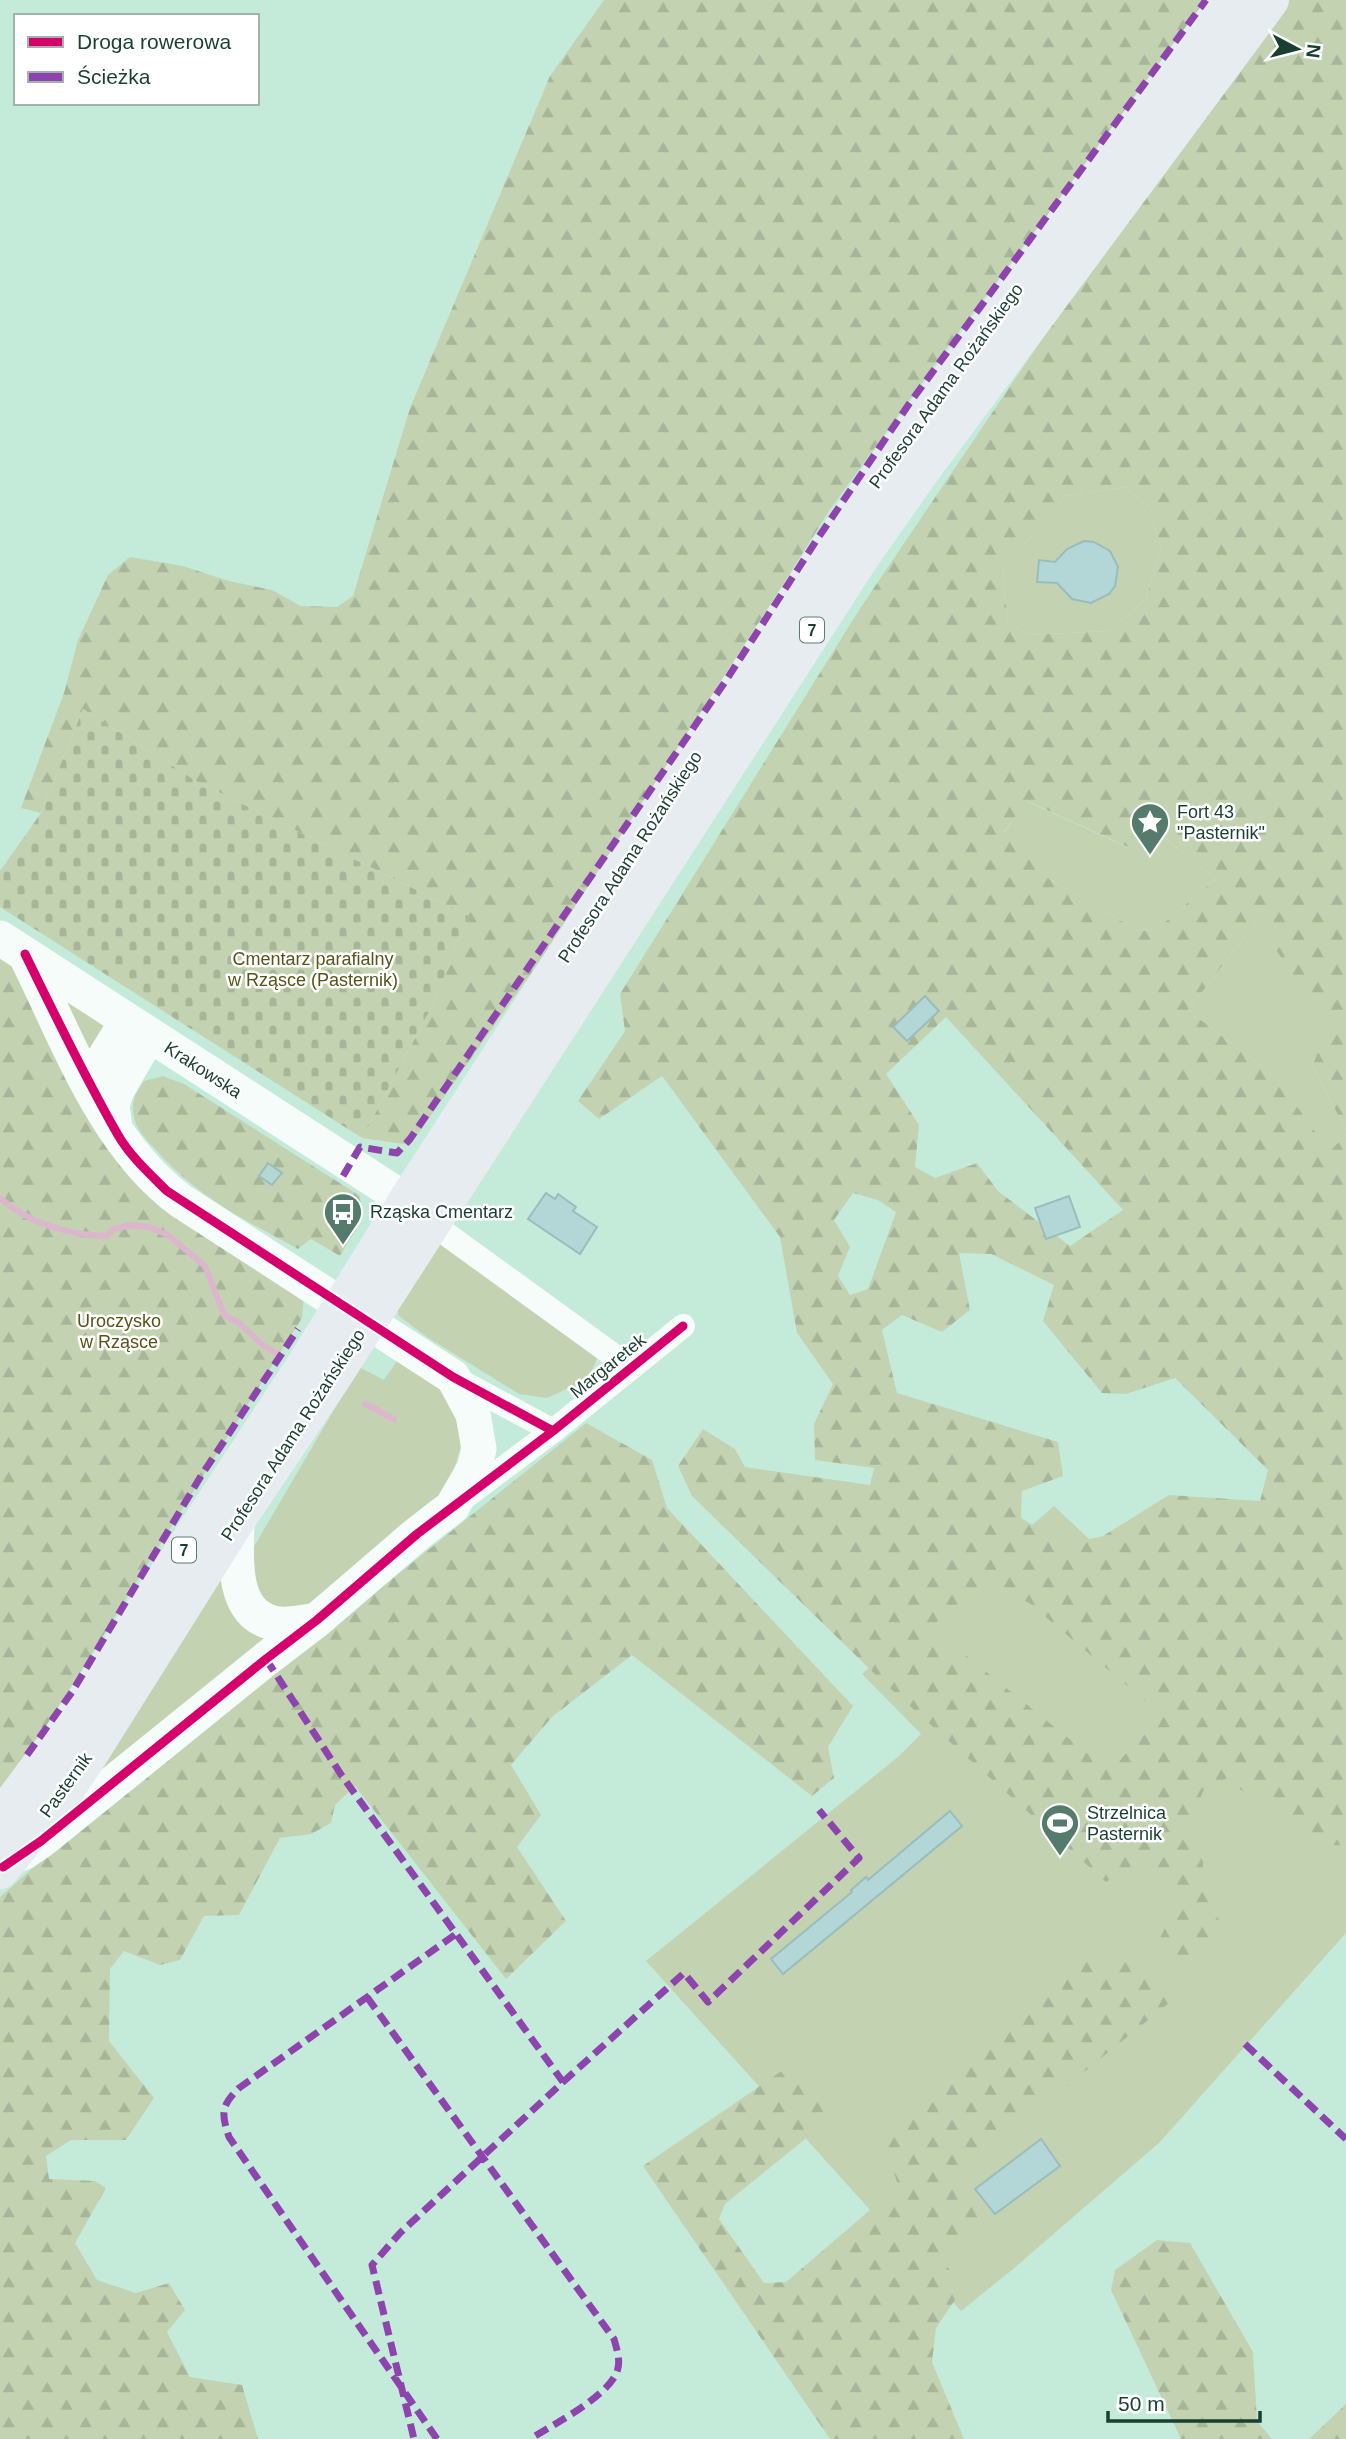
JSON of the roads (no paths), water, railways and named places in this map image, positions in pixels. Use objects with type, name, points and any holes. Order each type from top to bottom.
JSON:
[{"type":"main road","name":"Profesora Adama Rożańskiego","points":[[63,1735],[318,1373],[831,546],[888,464],[1229,0]]},
{"type":"main road","name":"Profesora Adama Rożańskiego","points":[[419,1212],[861,556],[920,472],[1270,0]]},
{"type":"main road","name":"Profesora Adama Rożańskiego","points":[[104,1731],[237,1519],[318,1373]]},
{"type":"main road","name":"Pasternik","points":[[1,1868],[66,1788],[104,1731]]},
{"type":"main road","name":"Pasternik","points":[[0,1820],[63,1735]]},
{"type":"street","name":"Krakowska","points":[[12,946],[419,1212]]},
{"type":"street","points":[[12,946],[115,1128],[134,1157],[167,1191],[453,1377],[553,1431]]},
{"type":"street","points":[[92,1091],[97,1070],[138,1028]]},
{"type":"street","points":[[115,1128],[111,1105],[138,1028]]},
{"type":"street","points":[[419,1212],[631,1368]]},
{"type":"street","name":"Margaretek","points":[[452,1507],[553,1431],[682,1326]]},
{"type":"street","points":[[1,1868],[41,1841],[266,1658],[317,1620],[452,1507],[474,1469],[479,1449],[473,1414],[453,1377]]},
{"type":"street","points":[[237,1519],[237,1576],[249,1607],[258,1617],[278,1624],[317,1620]]},
{"type":"waterway","points":[[0,1198],[36,1221],[64,1230],[106,1236],[114,1229],[132,1225],[149,1227],[168,1235],[205,1266],[224,1315],[238,1322],[264,1346],[278,1354]]},
{"type":"waterway","points":[[365,1404],[394,1419]]},
{"type":"place","name":"Fort 43 \"Pasternik\"","points":[[1150,856]]},
{"type":"place","name":"Rząska Cmentarz","points":[[343,1246]]},
{"type":"place","name":"Strzelnica Pasternik","points":[[1060,1857]]},
{"type":"park label","name":"Cmentarz parafialny w Rząsce (Pasternik)","points":[[313,969]]},
{"type":"park label","name":"Uroczysko w Rząsce","points":[[119,1331]]}]
